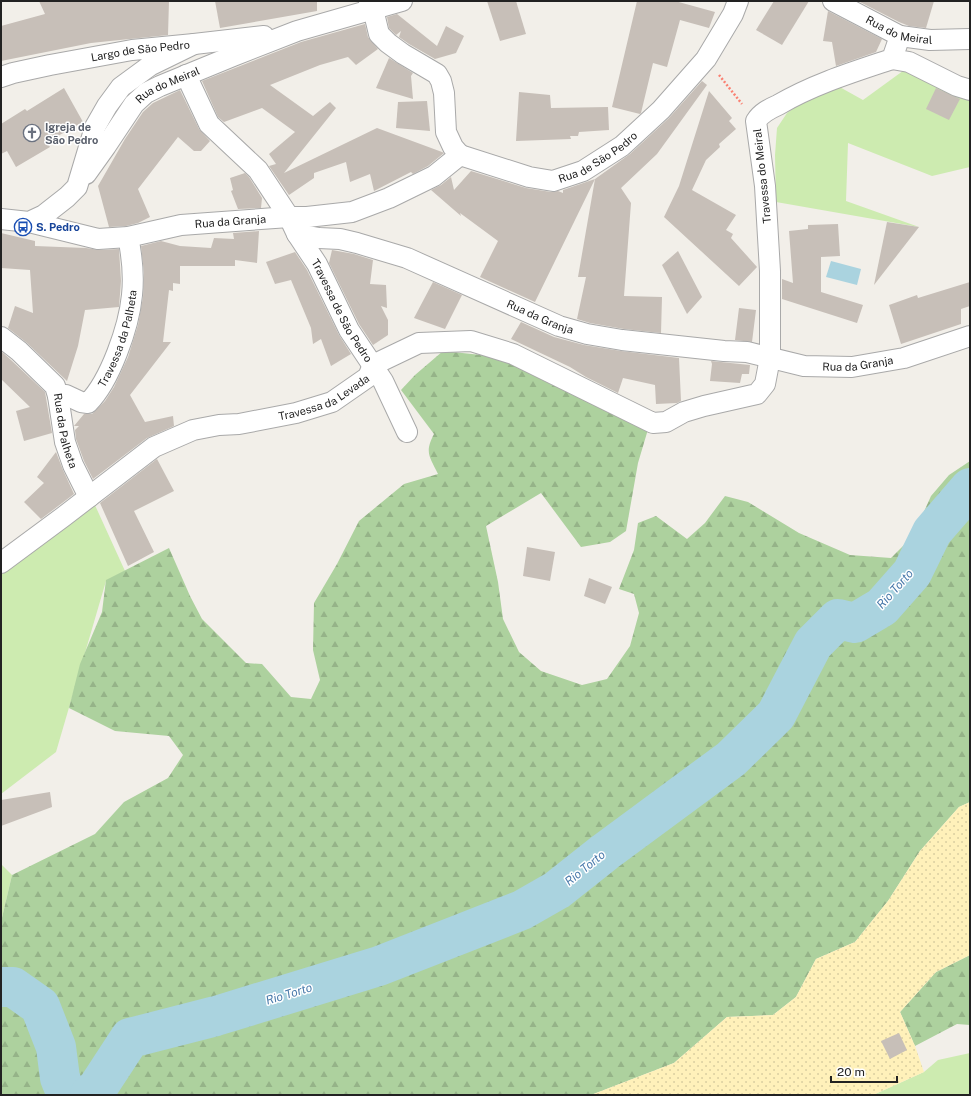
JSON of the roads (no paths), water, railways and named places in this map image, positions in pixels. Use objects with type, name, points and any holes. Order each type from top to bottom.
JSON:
[{"type":"street","name":"Rua do Meiral","points":[[77,187],[134,104],[146,93],[297,31],[371,5],[402,1]]},
{"type":"street","name":"Rua de São Pedro","points":[[460,155],[529,177],[553,180],[582,171],[622,146],[661,110],[706,59],[733,14],[738,1]]},
{"type":"street","name":"Rua do Meiral","points":[[833,1],[900,36],[930,40],[970,39]]},
{"type":"street","points":[[293,225],[307,217],[352,212],[390,198],[434,176],[460,155],[453,147],[446,132],[442,81],[437,74],[403,54],[379,34],[371,5]]},
{"type":"street","name":"Rua do Meiral","points":[[194,44],[297,31]]},
{"type":"street","points":[[900,36],[892,59],[909,62],[957,86],[970,90]]},
{"type":"street","name":"Largo de São Pedro","points":[[1,77],[50,65],[132,50],[194,44]]},
{"type":"street","name":"Largo de São Pedro","points":[[77,187],[95,127],[107,106],[121,87],[151,65],[194,44]]},
{"type":"street","name":"Travessa do Meiral","points":[[770,358],[770,271],[765,186],[756,121],[765,111],[794,96],[839,76],[892,59]]},
{"type":"street","name":"Travessa de São Pedro","points":[[186,76],[209,124],[258,170],[293,225],[317,264],[349,330],[383,382],[407,432]]},
{"type":"street","points":[[29,222],[44,215],[77,187]]},
{"type":"street","points":[[1,218],[29,222],[98,239],[128,237]]},
{"type":"street","name":"Rua da Granja","points":[[128,237],[181,224],[293,225],[319,238],[340,239],[407,258],[559,326],[587,334],[630,341],[747,352],[804,366],[852,367],[904,358],[970,336]]},
{"type":"street","name":"Travessa da Palheta","points":[[58,396],[66,394],[81,402],[88,403],[95,396],[109,374],[127,324],[132,295],[132,259],[128,237]]},
{"type":"street","name":"Rua da Palheta","points":[[1,336],[19,351],[55,386],[65,442],[73,465],[89,497]]},
{"type":"street","name":"Travessa da Levada","points":[[1,563],[154,447],[193,430],[296,414],[332,402],[368,377],[373,365],[419,343],[471,341],[513,354],[653,423],[666,422],[684,412],[704,406],[758,394],[765,384],[770,358]]},
{"type":"water","points":[[831,261],[861,269],[857,285],[826,277]]},
{"type":"waterway","name":"Rio Torto","points":[[90,1095],[98,1087],[130,1038],[216,1016],[379,966],[522,910],[557,890],[605,852],[731,759],[776,715],[813,644],[838,619],[855,623],[882,607],[912,573],[932,532],[970,488]]},
{"type":"waterway","name":"Rio Torto","points":[[1,987],[13,987],[40,1006],[56,1047],[60,1078],[67,1095]]},
{"type":"place","name":"Igreja de São Pedro","points":[[32,133]]},
{"type":"place","name":"S. Pedro","points":[[23,227]]}]
